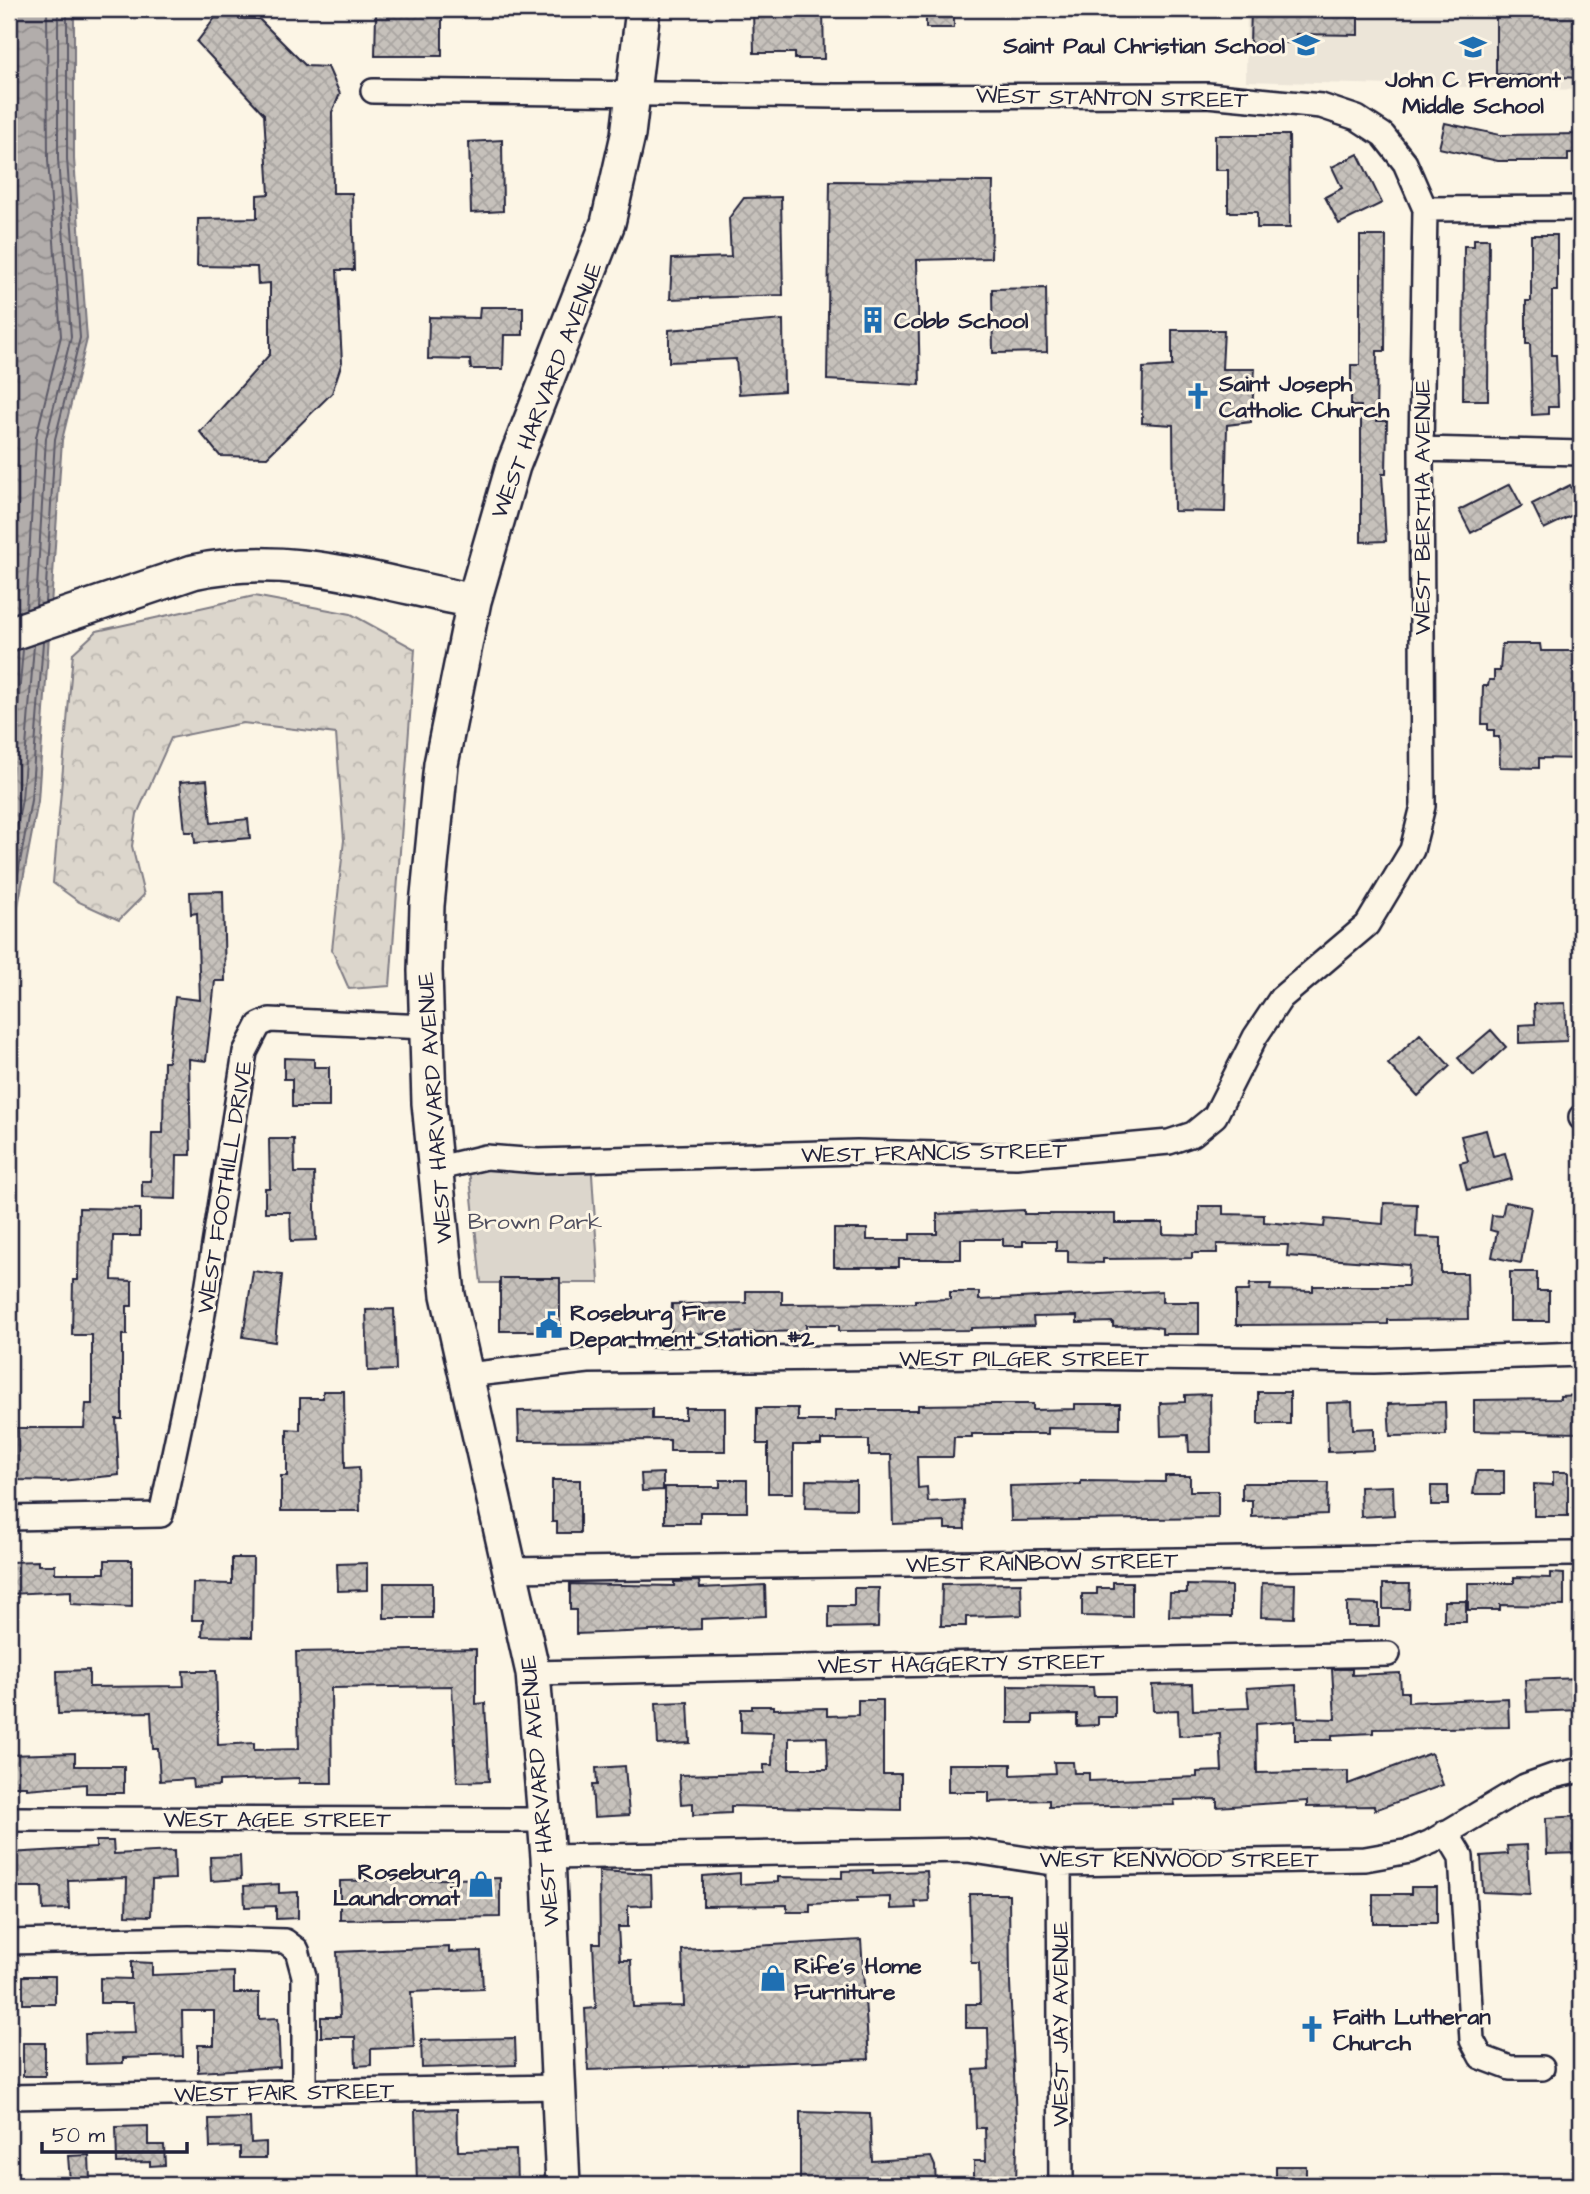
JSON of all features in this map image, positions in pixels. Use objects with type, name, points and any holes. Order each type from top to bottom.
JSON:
[{"type":"main road","name":"WEST HARVARD AVENUE","points":[[563,2185],[548,1857],[533,1673],[448,1295],[434,1169],[426,1027],[427,905],[436,800],[452,704],[474,601],[513,466],[608,223],[620,178],[635,92],[643,9]]},
{"type":"main road","points":[[9,634],[193,572],[222,565],[290,564],[331,569],[474,601]]},
{"type":"street","name":"WEST STANTON STREET","points":[[373,91],[836,96],[1208,95],[1321,106],[1357,118],[1383,135],[1405,163],[1425,209]]},
{"type":"street","points":[[1425,209],[1581,208]]},
{"type":"street","name":"WEST BERTHA AVENUE","points":[[1423,806],[1422,449],[1425,209]]},
{"type":"street","points":[[1422,449],[1581,453]]},
{"type":"street","name":"WEST FRANCIS STREET","points":[[434,1169],[486,1157],[538,1161],[857,1152],[1016,1156],[1169,1143],[1193,1134],[1215,1116],[1255,1037],[1281,999],[1367,925],[1412,850],[1423,806]]},
{"type":"street","name":"WEST FOOTHILL DRIVE","points":[[9,1518],[161,1515],[202,1320],[245,1052],[259,1025],[270,1020],[426,1027]]},
{"type":"street","name":"WEST PILGER STREET","points":[[467,1375],[588,1360],[986,1356],[1374,1361],[1581,1354]]},
{"type":"street","name":"WEST RAINBOW STREET","points":[[511,1570],[1572,1554]]},
{"type":"street","name":"WEST HAGGERTY STREET","points":[[533,1673],[1388,1654]]},
{"type":"street","name":"WEST KENWOOD STREET","points":[[548,1857],[967,1850],[1059,1864],[1365,1859],[1410,1851],[1525,1786],[1581,1770]]},
{"type":"street","name":"WEST AGEE STREET","points":[[9,1819],[545,1820]]},
{"type":"street","points":[[1446,1832],[1461,1857],[1472,2040],[1481,2057],[1490,2061],[1510,2068],[1542,2068]]},
{"type":"street","name":"WEST JAY AVENUE","points":[[1059,1864],[1061,2185]]},
{"type":"street","points":[[9,1942],[189,1938],[285,1941],[297,1950],[304,1976],[304,2092]]},
{"type":"street","name":"WEST FAIR STREET","points":[[9,2097],[559,2087]]},
{"type":"shaded area","name":"John C Fremont Middle School","points":[[1247,9],[1581,9],[1581,90],[1246,81]]},
{"type":"green space","points":[[254,596],[351,614],[415,649],[390,986],[349,989],[332,950],[344,840],[336,734],[243,723],[171,738],[137,814],[132,846],[144,895],[119,920],[79,902],[53,883],[73,653],[97,631]]},
{"type":"green space","name":"Brown Park","points":[[468,1159],[591,1159],[599,1283],[481,1283]]},
{"type":"water","points":[[9,9],[74,9],[74,159],[87,339],[62,440],[38,801],[17,911],[9,1014]]},
{"type":"building","points":[[753,9],[823,9],[824,59],[795,59],[795,53],[754,53]]},
{"type":"building","points":[[926,9],[954,9],[954,28],[926,28]]},
{"type":"building","points":[[1251,9],[1358,9],[1358,35],[1296,34],[1296,43],[1250,43]]},
{"type":"building","points":[[1496,9],[1574,9],[1575,28],[1581,28],[1581,78],[1496,74]]},
{"type":"building","points":[[376,13],[442,14],[442,56],[375,56]]},
{"type":"building","points":[[215,18],[259,19],[306,66],[328,67],[340,94],[332,112],[333,193],[352,193],[354,270],[337,270],[342,362],[332,393],[267,457],[220,456],[200,432],[270,354],[270,283],[258,284],[257,267],[197,266],[198,219],[257,218],[257,195],[269,194],[264,114],[197,42]]},
{"type":"building","points":[[1445,123],[1500,135],[1581,134],[1581,153],[1568,153],[1568,161],[1498,161],[1439,148]]},
{"type":"building","points":[[1215,135],[1289,135],[1290,228],[1257,228],[1257,212],[1228,212],[1228,170],[1215,170]]},
{"type":"building","points":[[502,140],[503,211],[471,213],[469,142]]},
{"type":"building","points":[[1358,154],[1382,203],[1339,224],[1325,197],[1342,188],[1332,167]]},
{"type":"building","name":"Cobb School","points":[[830,181],[993,182],[991,258],[917,260],[920,385],[827,380]]},
{"type":"building","points":[[781,197],[783,295],[670,299],[672,259],[731,257],[729,218],[744,198]]},
{"type":"building","points":[[1531,235],[1557,235],[1557,291],[1552,291],[1552,355],[1556,355],[1558,407],[1548,407],[1548,414],[1532,415],[1530,344],[1526,344],[1526,301],[1531,301]]},
{"type":"building","points":[[1360,236],[1386,236],[1385,351],[1377,351],[1376,421],[1387,421],[1386,474],[1382,474],[1386,541],[1361,542],[1361,406],[1351,406],[1351,365],[1360,365]]},
{"type":"building","points":[[1474,239],[1489,239],[1488,400],[1463,400],[1464,246],[1474,246]]},
{"type":"building","points":[[1046,288],[1047,352],[993,353],[992,289]]},
{"type":"building","points":[[480,307],[523,307],[523,335],[504,335],[503,369],[471,369],[470,360],[428,359],[429,317],[479,318]]},
{"type":"building","points":[[783,320],[784,391],[739,394],[736,359],[669,362],[669,330]]},
{"type":"building","name":"Saint Joseph Catholic Church","points":[[1172,330],[1224,330],[1222,369],[1255,369],[1251,422],[1227,425],[1225,512],[1174,511],[1173,425],[1142,423],[1143,368],[1172,366]]},
{"type":"building","points":[[1510,484],[1522,506],[1471,533],[1459,510]]},
{"type":"building","points":[[1570,485],[1581,511],[1544,529],[1532,504]]},
{"type":"building","points":[[1502,644],[1540,644],[1541,651],[1581,651],[1581,759],[1539,758],[1539,768],[1500,767],[1499,737],[1494,737],[1494,730],[1488,730],[1488,724],[1482,724],[1483,686],[1488,686],[1489,680],[1494,680],[1494,671],[1500,671]]},
{"type":"building","points":[[207,780],[211,823],[248,819],[250,838],[195,843],[194,832],[185,832],[180,782]]},
{"type":"building","points":[[223,891],[225,981],[215,981],[206,1061],[189,1059],[191,1155],[177,1155],[176,1199],[142,1198],[142,1181],[151,1181],[152,1133],[163,1133],[164,1062],[168,1062],[175,997],[200,1000],[197,913],[191,914],[190,892]]},
{"type":"building","points":[[1565,1003],[1567,1041],[1519,1043],[1519,1025],[1535,1024],[1534,1004]]},
{"type":"building","points":[[1491,1030],[1506,1047],[1474,1076],[1458,1058]]},
{"type":"building","points":[[1420,1034],[1450,1066],[1418,1096],[1388,1064]]},
{"type":"building","points":[[284,1058],[314,1059],[314,1067],[329,1067],[329,1107],[292,1107],[292,1079],[284,1079]]},
{"type":"building","points":[[1486,1130],[1493,1156],[1505,1153],[1512,1179],[1467,1190],[1460,1163],[1468,1161],[1461,1136]]},
{"type":"building","points":[[269,1139],[294,1139],[295,1173],[314,1173],[316,1240],[291,1241],[290,1212],[265,1212],[265,1188],[270,1188]]},
{"type":"building","points":[[1505,1202],[1531,1207],[1521,1263],[1492,1257],[1497,1232],[1490,1230],[1492,1215],[1502,1216]]},
{"type":"building","points":[[1384,1203],[1417,1204],[1416,1237],[1441,1238],[1441,1273],[1467,1273],[1468,1319],[1388,1320],[1388,1324],[1236,1325],[1236,1291],[1249,1291],[1250,1284],[1271,1284],[1270,1290],[1313,1291],[1313,1286],[1408,1286],[1409,1265],[1287,1256],[1288,1245],[1217,1244],[1217,1253],[1192,1253],[1192,1258],[1103,1259],[1103,1263],[1068,1262],[1068,1251],[1056,1251],[1056,1241],[1023,1241],[1023,1246],[1003,1246],[1003,1239],[961,1239],[961,1259],[899,1259],[899,1267],[834,1267],[834,1229],[867,1229],[867,1240],[910,1240],[910,1234],[937,1234],[937,1214],[1024,1210],[1024,1214],[1115,1214],[1115,1223],[1163,1223],[1163,1234],[1199,1235],[1199,1206],[1223,1206],[1223,1214],[1264,1215],[1264,1222],[1324,1227],[1325,1219],[1383,1224]]},
{"type":"building","points":[[79,1208],[140,1209],[140,1236],[113,1236],[112,1280],[132,1281],[132,1306],[127,1306],[127,1335],[122,1335],[122,1419],[116,1419],[119,1475],[61,1481],[15,1480],[16,1428],[84,1428],[86,1404],[92,1404],[92,1335],[72,1335],[73,1280],[78,1280]]},
{"type":"building","points":[[253,1271],[282,1275],[275,1342],[243,1337]]},
{"type":"building","points":[[1510,1272],[1537,1272],[1537,1291],[1549,1291],[1549,1321],[1510,1321]]},
{"type":"building","points":[[500,1278],[560,1278],[560,1331],[500,1331]]},
{"type":"building","points":[[746,1291],[782,1291],[782,1304],[915,1303],[915,1300],[950,1299],[950,1292],[979,1292],[979,1300],[1162,1291],[1162,1302],[1199,1302],[1199,1334],[1162,1334],[1162,1328],[1113,1327],[1113,1322],[1077,1323],[1077,1316],[1033,1317],[1034,1326],[971,1330],[839,1331],[839,1325],[806,1325],[806,1331],[671,1334],[672,1304],[746,1303]]},
{"type":"building","points":[[394,1309],[396,1370],[368,1371],[366,1310]]},
{"type":"building","points":[[323,1391],[344,1391],[345,1468],[359,1467],[360,1511],[281,1511],[281,1476],[287,1476],[287,1429],[300,1430],[300,1398],[323,1398]]},
{"type":"building","points":[[1258,1392],[1290,1392],[1290,1424],[1258,1424]]},
{"type":"building","points":[[1210,1394],[1211,1452],[1189,1452],[1188,1435],[1161,1436],[1160,1403],[1185,1402],[1185,1395]]},
{"type":"building","points":[[1581,1395],[1581,1433],[1474,1431],[1474,1400],[1560,1399],[1560,1396]]},
{"type":"building","points":[[1352,1402],[1353,1429],[1374,1428],[1374,1450],[1328,1452],[1327,1403]]},
{"type":"building","points":[[1445,1402],[1446,1435],[1390,1436],[1388,1404]]},
{"type":"building","points":[[1033,1404],[1033,1410],[1075,1409],[1075,1404],[1120,1404],[1120,1429],[1048,1428],[1048,1434],[972,1434],[972,1437],[954,1437],[953,1457],[917,1457],[918,1488],[927,1487],[928,1502],[964,1500],[965,1529],[945,1529],[945,1522],[893,1524],[891,1455],[869,1455],[869,1440],[821,1440],[821,1445],[793,1445],[793,1493],[768,1493],[768,1444],[757,1444],[757,1408],[798,1408],[798,1421],[835,1421],[835,1410],[918,1410],[918,1405]]},
{"type":"building","points":[[685,1408],[725,1408],[725,1451],[670,1451],[670,1440],[519,1441],[518,1411],[652,1409],[652,1419],[685,1419]]},
{"type":"building","points":[[1477,1471],[1504,1471],[1504,1494],[1473,1494]]},
{"type":"building","points":[[1553,1472],[1568,1472],[1568,1516],[1534,1516],[1534,1484],[1553,1485]]},
{"type":"building","points":[[663,1473],[663,1490],[642,1491],[641,1474]]},
{"type":"building","points":[[1165,1476],[1190,1476],[1190,1491],[1218,1491],[1218,1518],[1011,1521],[1010,1486],[1081,1484],[1081,1481],[1165,1482]]},
{"type":"building","points":[[552,1480],[580,1480],[580,1533],[557,1533],[557,1522],[552,1522]]},
{"type":"building","points":[[720,1480],[747,1480],[747,1512],[700,1512],[700,1523],[665,1523],[665,1487],[720,1487]]},
{"type":"building","points":[[806,1480],[856,1481],[856,1509],[805,1508]]},
{"type":"building","points":[[1242,1483],[1328,1483],[1327,1514],[1252,1517],[1252,1500],[1242,1500]]},
{"type":"building","points":[[1393,1486],[1394,1515],[1361,1517],[1360,1487]]},
{"type":"building","points":[[1431,1486],[1448,1486],[1448,1505],[1431,1505]]},
{"type":"building","points":[[232,1558],[253,1558],[252,1637],[202,1636],[203,1620],[192,1620],[193,1583],[232,1584]]},
{"type":"building","points":[[105,1560],[132,1560],[132,1607],[71,1604],[71,1591],[9,1594],[9,1562],[38,1561],[38,1565],[55,1565],[55,1573],[105,1573]]},
{"type":"building","points":[[367,1563],[367,1590],[338,1591],[337,1564]]},
{"type":"building","points":[[1550,1573],[1564,1574],[1564,1606],[1500,1605],[1500,1610],[1468,1610],[1468,1583],[1514,1583],[1514,1577],[1550,1578]]},
{"type":"building","points":[[699,1581],[700,1588],[765,1585],[766,1616],[701,1619],[701,1629],[576,1634],[576,1610],[570,1610],[570,1584],[674,1586],[674,1582]]},
{"type":"building","points":[[1113,1582],[1132,1582],[1132,1617],[1082,1616],[1082,1594],[1097,1594],[1097,1588],[1113,1588]]},
{"type":"building","points":[[384,1583],[432,1583],[432,1618],[384,1618]]},
{"type":"building","points":[[1021,1583],[1022,1615],[966,1617],[966,1626],[941,1626],[942,1584]]},
{"type":"building","points":[[1262,1583],[1295,1584],[1294,1618],[1261,1617]]},
{"type":"building","points":[[1383,1584],[1410,1584],[1409,1609],[1383,1609]]},
{"type":"building","points":[[1187,1585],[1231,1586],[1231,1617],[1169,1616],[1170,1593],[1187,1593]]},
{"type":"building","points":[[854,1588],[879,1588],[878,1627],[829,1628],[829,1606],[854,1606]]},
{"type":"building","points":[[1444,1601],[1466,1601],[1466,1622],[1444,1622]]},
{"type":"building","points":[[1347,1603],[1379,1604],[1379,1626],[1347,1626]]},
{"type":"building","points":[[476,1649],[476,1704],[485,1703],[489,1781],[457,1782],[452,1686],[331,1688],[332,1783],[299,1783],[299,1778],[219,1781],[219,1786],[193,1787],[192,1779],[160,1781],[158,1749],[153,1749],[151,1712],[58,1714],[57,1671],[89,1670],[89,1687],[184,1686],[183,1671],[216,1671],[218,1745],[254,1743],[254,1750],[299,1749],[296,1652]]},
{"type":"building","points":[[1332,1669],[1352,1669],[1352,1675],[1400,1673],[1401,1692],[1408,1692],[1408,1702],[1508,1698],[1509,1727],[1373,1729],[1373,1733],[1332,1735],[1332,1740],[1295,1740],[1295,1721],[1256,1724],[1257,1773],[1348,1771],[1348,1784],[1431,1753],[1443,1785],[1375,1810],[1374,1806],[1307,1807],[1307,1801],[1217,1807],[1217,1799],[1174,1800],[1175,1805],[1049,1807],[1049,1800],[989,1802],[989,1792],[948,1792],[948,1764],[1011,1764],[1011,1775],[1055,1773],[1054,1762],[1073,1762],[1074,1773],[1089,1773],[1089,1781],[1197,1777],[1197,1772],[1222,1771],[1220,1734],[1179,1736],[1178,1710],[1153,1711],[1152,1685],[1192,1684],[1193,1710],[1249,1708],[1247,1688],[1296,1685],[1298,1718],[1335,1719]]},
{"type":"building","points":[[1581,1678],[1581,1710],[1527,1712],[1525,1680]]},
{"type":"building","points":[[1008,1686],[1093,1687],[1094,1696],[1115,1696],[1115,1717],[1098,1717],[1098,1725],[1077,1726],[1077,1714],[1033,1715],[1033,1723],[1008,1723]]},
{"type":"building","points":[[858,1700],[883,1700],[883,1774],[901,1774],[901,1810],[731,1806],[731,1813],[693,1815],[693,1803],[681,1804],[679,1775],[764,1773],[764,1765],[772,1765],[773,1733],[741,1732],[741,1709],[752,1709],[752,1706],[774,1706],[774,1709],[827,1708],[827,1716],[858,1715]],"holes":[[[827,1737],[828,1769],[789,1769],[789,1738]]]},
{"type":"building","points":[[688,1702],[690,1743],[658,1745],[656,1703]]},
{"type":"building","points":[[75,1753],[75,1766],[124,1766],[124,1793],[86,1793],[86,1784],[27,1789],[27,1786],[9,1786],[9,1755]]},
{"type":"building","points":[[625,1766],[629,1815],[594,1817],[592,1785],[597,1785],[596,1768]]},
{"type":"building","points":[[1581,1816],[1581,1853],[1547,1854],[1546,1818]]},
{"type":"building","points":[[96,1841],[113,1841],[114,1854],[174,1851],[175,1879],[152,1880],[151,1916],[126,1915],[127,1878],[68,1880],[69,1909],[43,1910],[42,1887],[9,1887],[9,1853],[96,1848]]},
{"type":"building","points":[[1527,1845],[1530,1894],[1483,1892],[1481,1856],[1508,1854],[1507,1846]]},
{"type":"building","points":[[240,1856],[241,1879],[211,1881],[210,1857]]},
{"type":"building","points":[[873,1870],[873,1873],[927,1871],[929,1901],[915,1902],[916,1908],[891,1909],[891,1897],[857,1898],[857,1902],[810,1904],[810,1912],[787,1912],[787,1905],[703,1906],[703,1876],[740,1873],[740,1884],[778,1882],[778,1877],[842,1878],[842,1871]]},
{"type":"building","name":"Rife's Home Furniture","points":[[599,1871],[651,1874],[652,1905],[628,1906],[628,1927],[618,1927],[620,1960],[631,1960],[633,2007],[684,2006],[682,1950],[861,1940],[869,2059],[588,2070],[585,2009],[596,2008],[593,1943],[600,1943]]},
{"type":"building","points":[[500,1878],[500,1917],[340,1920],[340,1881]]},
{"type":"building","points":[[279,1884],[279,1893],[298,1892],[298,1918],[276,1919],[276,1906],[245,1907],[244,1886]]},
{"type":"building","points":[[1411,1887],[1437,1887],[1437,1923],[1373,1923],[1373,1894],[1411,1894]]},
{"type":"building","points":[[969,1894],[1009,1894],[1016,2185],[974,2185],[974,2161],[986,2161],[985,2128],[976,2128],[974,2070],[989,2069],[988,2028],[966,2028],[966,2004],[980,2004],[979,1963],[971,1963]]},
{"type":"building","points":[[449,1947],[449,1952],[481,1951],[483,1989],[411,1992],[414,2047],[371,2049],[371,2065],[356,2066],[355,2037],[321,2037],[321,2017],[340,2017],[337,1952]]},
{"type":"building","points":[[131,1962],[152,1963],[152,1975],[234,1972],[234,1993],[259,1993],[259,2019],[278,2018],[280,2067],[198,2072],[198,2045],[214,2045],[214,2011],[182,2011],[183,2056],[123,2058],[123,2063],[86,2064],[85,2034],[135,2033],[133,2003],[100,2003],[100,1978],[131,1979]]},
{"type":"building","points":[[23,1976],[55,1976],[55,2004],[23,2004]]},
{"type":"building","points":[[515,2038],[516,2065],[422,2068],[421,2040]]},
{"type":"building","points":[[23,2043],[45,2043],[45,2076],[23,2076]]},
{"type":"building","points":[[457,2109],[458,2151],[516,2150],[517,2185],[417,2185],[415,2110]]},
{"type":"building","points":[[800,2112],[870,2114],[872,2161],[931,2157],[935,2166],[936,2185],[800,2185]]},
{"type":"building","points":[[250,2118],[251,2143],[266,2142],[266,2158],[240,2158],[240,2147],[210,2148],[209,2119]]},
{"type":"building","points":[[148,2126],[148,2145],[164,2145],[165,2165],[150,2166],[150,2162],[117,2163],[116,2127]]},
{"type":"building","points":[[89,2155],[90,2180],[70,2181],[68,2156]]},
{"type":"building","points":[[1276,2166],[1306,2166],[1306,2185],[1276,2185]]},
{"type":"place","name":"Saint Paul Christian School","points":[[1306,45]]},
{"type":"place","name":"John C Fremont Middle School","points":[[1473,47]]},
{"type":"place","name":"Cobb School","points":[[873,320]]},
{"type":"place","name":"Saint Joseph Catholic Church","points":[[1198,396]]},
{"type":"place","name":"Roseburg Fire Department Station #2","points":[[549,1325]]},
{"type":"place","name":"Roseburg Laundromat","points":[[481,1884]]},
{"type":"place","name":"Rife's Home Furniture","points":[[773,1978]]},
{"type":"place","name":"Faith Lutheran Church","points":[[1312,2029]]}]
